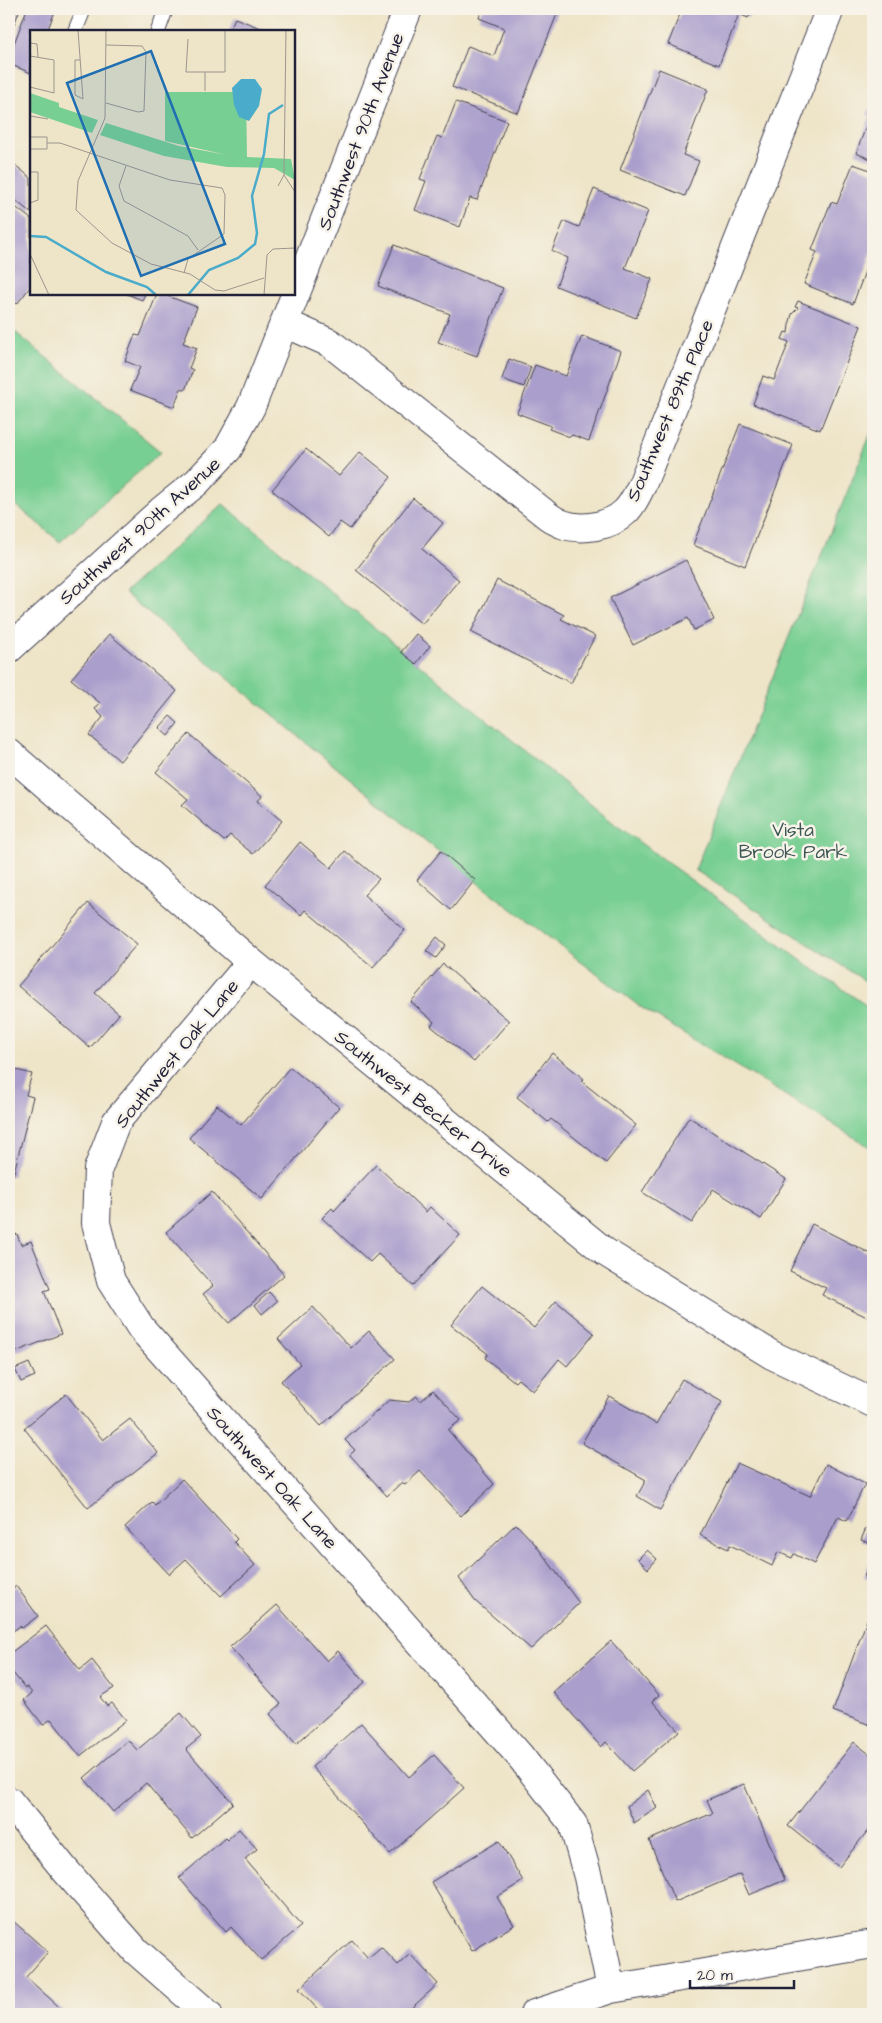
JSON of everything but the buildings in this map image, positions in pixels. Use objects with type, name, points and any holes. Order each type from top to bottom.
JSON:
[{"type":"street","name":"Southwest 90th Avenue","points":[[9,649],[161,511],[197,482],[228,449],[251,407],[408,9]]},
{"type":"street","name":"Southwest 89th Place","points":[[285,323],[330,343],[548,516],[562,524],[583,528],[610,522],[625,513],[642,485],[830,9]]},
{"type":"street","name":"Southwest Becker Drive","points":[[9,753],[251,962],[604,1252],[772,1355],[873,1403]]},
{"type":"street","name":"Southwest Oak Lane","points":[[251,962],[116,1122],[98,1169],[96,1223],[111,1281],[141,1328],[520,1756],[573,1824],[588,1877],[611,1989]]},
{"type":"street","points":[[9,1801],[65,1870],[136,1951],[208,2014]]},
{"type":"street","points":[[534,2014],[611,1989],[873,1944]]},
{"type":"lane","points":[[75,30],[84,9]]},
{"type":"lane","points":[[158,30],[166,9]]},
{"type":"green space","points":[[9,327],[161,452],[60,542],[9,499]]},
{"type":"green space","name":"Vista Brook Park","points":[[873,428],[873,986],[695,870]]},
{"type":"green space","points":[[223,504],[616,825],[806,964],[873,1010],[873,1149],[639,1006],[466,874],[124,593]]}]
